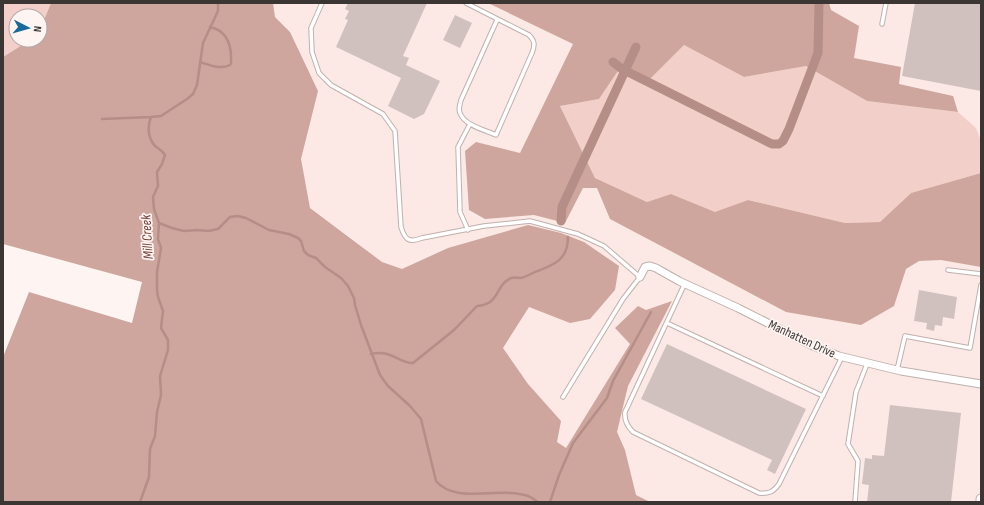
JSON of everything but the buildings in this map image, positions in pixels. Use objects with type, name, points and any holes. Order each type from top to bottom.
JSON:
[{"type":"street","name":"Manhatten Drive","points":[[640,277],[645,267],[650,266],[656,268],[685,284],[732,305],[813,346],[842,357],[897,370],[981,384]]},
{"type":"lane","points":[[322,3],[311,28],[312,52],[319,73],[331,85],[383,114],[395,131],[401,227],[404,236],[408,240],[416,240],[484,226],[530,222],[578,234],[604,246],[640,277],[623,299],[563,397]]},
{"type":"lane","points":[[466,3],[529,35],[534,40],[535,46],[496,134],[470,124],[462,117],[460,112],[461,100],[497,20]]},
{"type":"lane","points":[[882,24],[886,3]]},
{"type":"lane","points":[[468,230],[460,212],[458,147],[470,124]]},
{"type":"lane","points":[[948,270],[981,274]]},
{"type":"lane","points":[[685,284],[625,412],[625,421],[633,432],[667,450],[759,493],[774,491],[779,484],[842,357]]},
{"type":"lane","points":[[897,370],[905,336],[970,348],[981,285]]},
{"type":"lane","points":[[667,324],[823,396]]},
{"type":"lane","points":[[854,502],[858,461],[848,444],[856,392],[867,364]]},
{"type":"shaded area","points":[[3,3],[51,3],[48,10],[48,8],[8,8],[8,48],[17,48],[3,57]]},
{"type":"shaded area","points":[[51,3],[273,3],[275,17],[290,32],[318,91],[301,159],[310,208],[382,262],[402,269],[448,248],[528,225],[561,233],[584,242],[619,266],[615,290],[590,319],[570,323],[529,307],[503,348],[528,384],[561,421],[557,442],[566,448],[630,344],[615,328],[638,306],[646,310],[672,301],[628,386],[617,432],[625,450],[636,495],[650,502],[3,502],[3,357],[29,292],[132,323],[142,282],[3,244],[3,57],[17,48],[48,48],[48,10]]},
{"type":"shaded area","points":[[251,3],[981,3],[981,502],[650,502],[574,466],[359,244],[310,208],[292,115]]},
{"type":"shaded area","points":[[488,3],[829,3],[831,10],[859,26],[854,58],[901,67],[899,84],[953,96],[958,112],[867,101],[806,66],[744,77],[684,45],[647,82],[620,68],[599,99],[560,106],[595,178],[647,202],[671,194],[715,212],[748,200],[845,223],[880,222],[911,193],[981,173],[981,267],[941,260],[919,261],[906,269],[894,306],[861,325],[786,312],[610,219],[597,188],[583,188],[565,223],[534,215],[485,219],[469,210],[465,151],[476,142],[520,153],[573,44]]},
{"type":"shaded area","points":[[684,45],[744,77],[806,66],[867,101],[958,112],[976,128],[981,141],[981,173],[911,193],[880,222],[845,223],[748,200],[715,213],[671,194],[647,202],[595,178],[560,106],[599,99],[620,68],[647,82]]},
{"type":"waterway","name":"Mill Creek","points":[[102,119],[161,116],[193,94],[197,85],[203,43],[218,11],[218,3]]},
{"type":"waterway","points":[[613,62],[622,69],[772,144],[779,144],[783,141],[789,129],[818,53],[819,3]]},
{"type":"waterway","points":[[200,62],[219,67],[230,65],[231,63],[231,51],[228,40],[221,32],[210,27]]},
{"type":"waterway","points":[[561,221],[562,207],[636,47]]},
{"type":"waterway","name":"Mill Creek","points":[[140,502],[149,477],[150,449],[155,436],[157,412],[161,395],[160,376],[168,350],[168,340],[161,328],[163,311],[157,290],[157,272],[161,248],[158,239],[159,223],[154,209],[153,197],[158,186],[157,172],[165,155],[151,140],[149,128],[151,117]]},
{"type":"waterway","points":[[159,223],[184,231],[208,231],[218,229],[230,217],[238,216],[246,218],[269,230],[289,234],[298,238],[301,241],[304,251],[308,255],[316,258],[325,267],[341,278],[348,286],[354,298],[361,325],[380,375],[388,386],[410,406],[421,419],[436,481],[445,488],[455,492],[467,494],[517,493],[529,496],[538,502]]},
{"type":"waterway","points":[[371,354],[384,353],[408,363],[413,363],[454,330],[477,306],[485,305],[490,302],[506,281],[511,278],[524,277],[548,267],[559,260],[566,251],[568,237]]},
{"type":"waterway","points":[[550,502],[559,475],[573,443],[607,398],[613,381],[651,312]]}]
